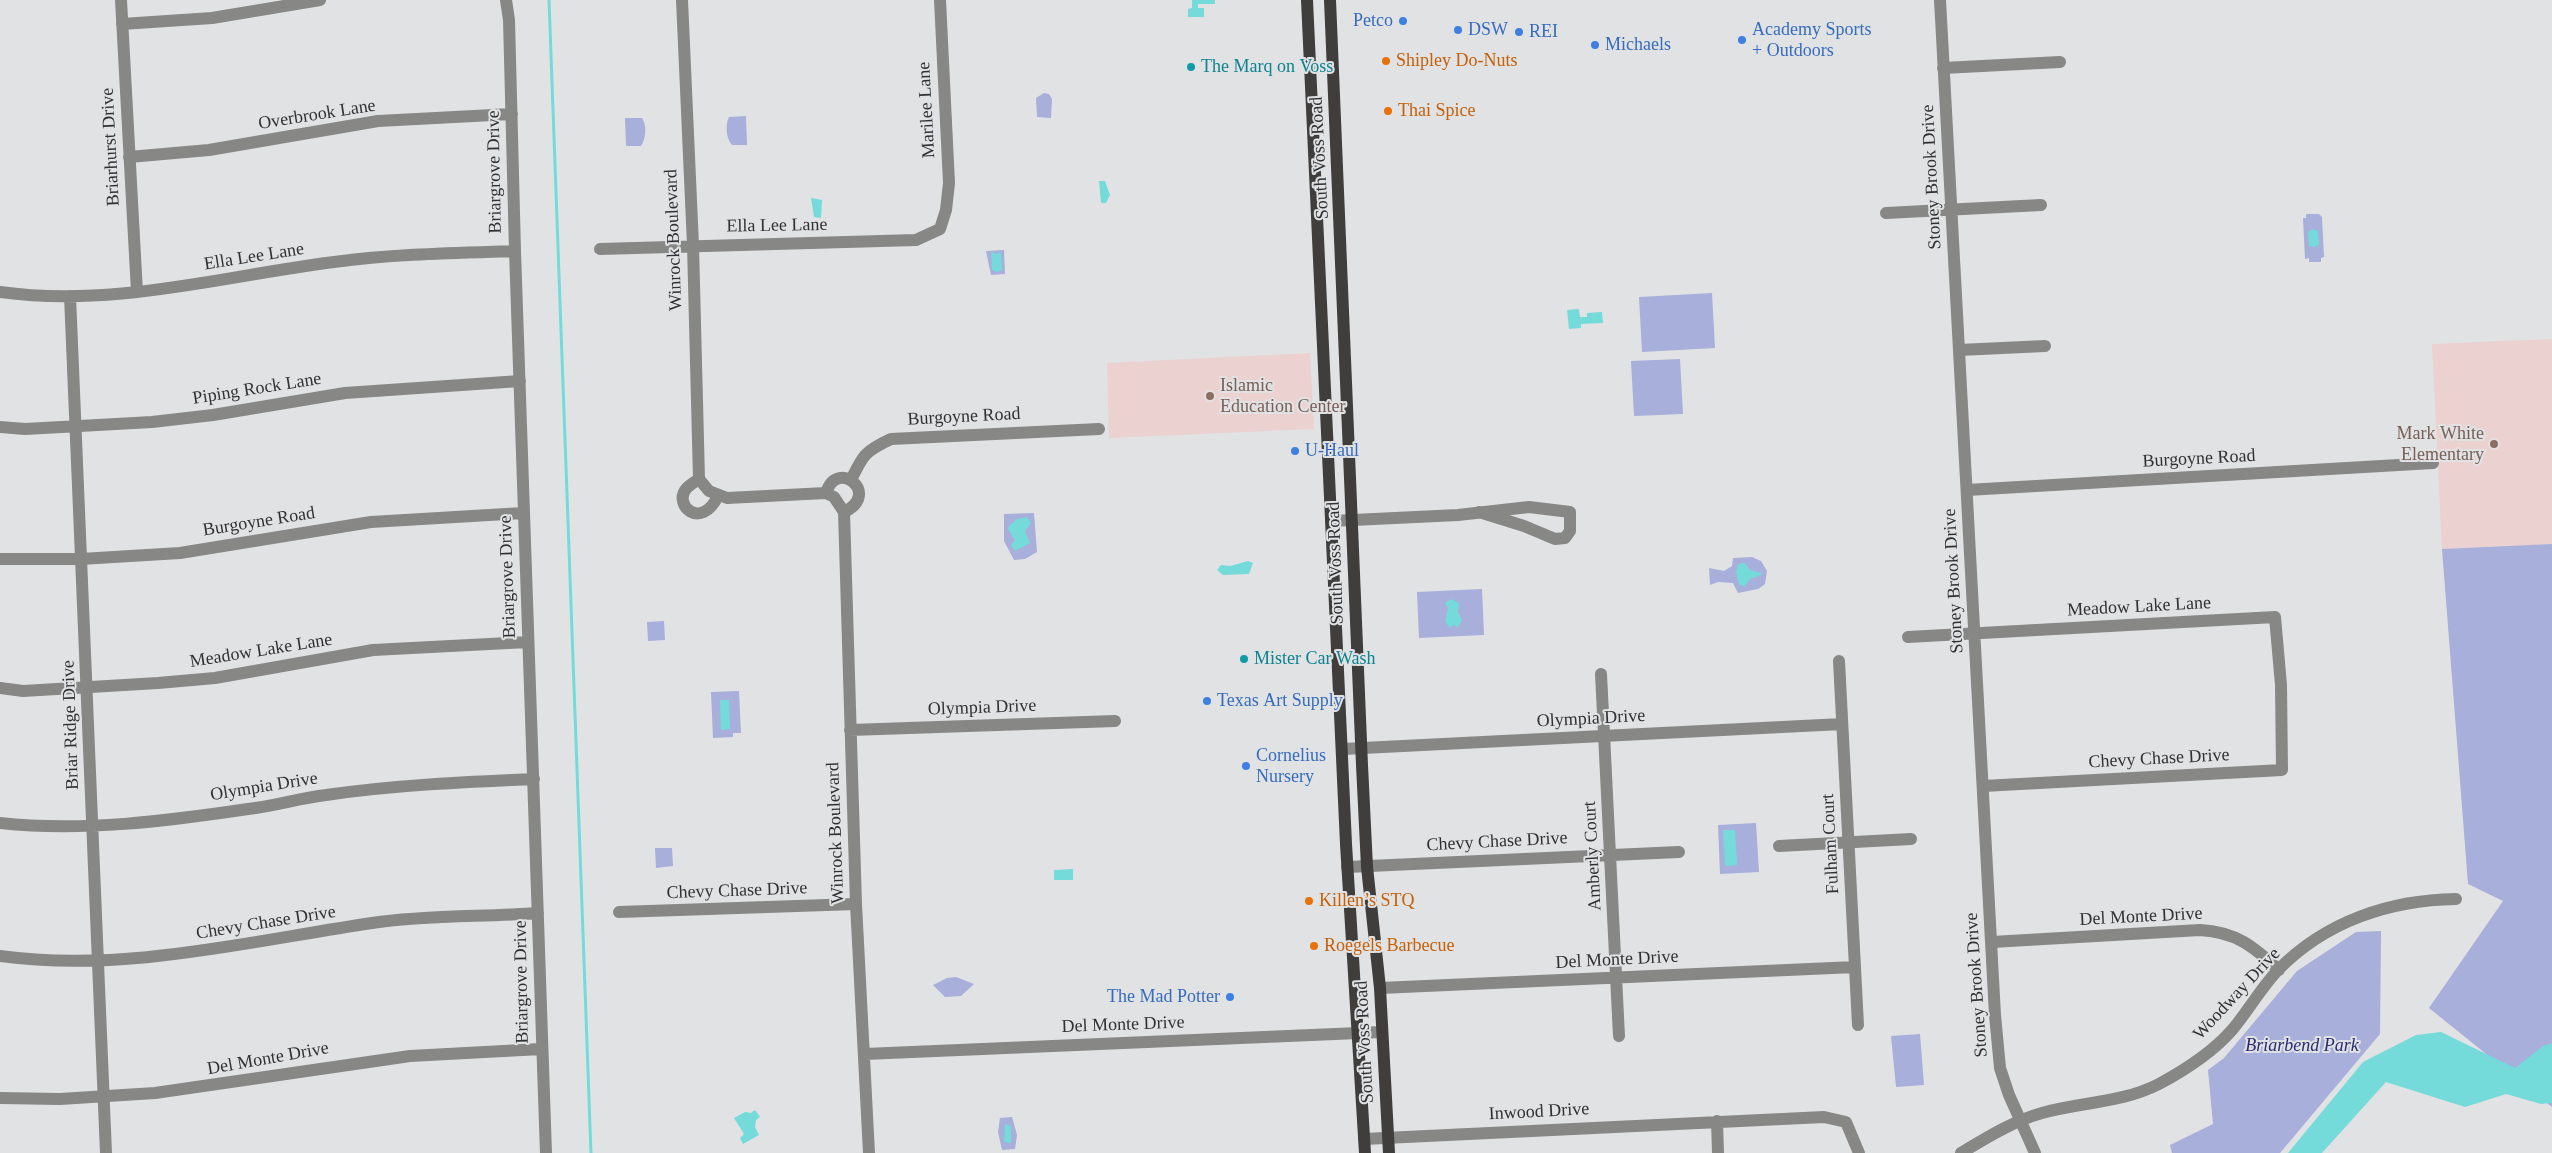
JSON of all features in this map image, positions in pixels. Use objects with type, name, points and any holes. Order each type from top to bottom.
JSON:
[{"type":"main road","name":"South Voss Road","points":[[1307,0],[1347,867],[1365,1153]]},
{"type":"main road","name":"South Voss Road","points":[[1330,0],[1367,867],[1380,988],[1389,1153]]},
{"type":"main road","points":[[1313,124],[1336,123]]},
{"type":"main road","points":[[1319,257],[1342,255]]},
{"type":"main road","points":[[1326,384],[1346,383]]},
{"type":"street","name":"Briarhurst Drive","points":[[121,0],[137,292]]},
{"type":"street","points":[[122,24],[212,18],[320,0]]},
{"type":"street","name":"Briargrove Drive","points":[[506,0],[512,114],[514,251],[546,1153]]},
{"type":"street","name":"Winrock Boulevard","points":[[682,0],[693,245],[699,479]]},
{"type":"street","name":"Marilee Lane","points":[[940,0],[949,183],[944,217]]},
{"type":"street","name":"Stoney Brook Drive","points":[[1940,0],[2000,1068],[2035,1153]]},
{"type":"street","points":[[1943,68],[2060,62]]},
{"type":"street","name":"Overbrook Lane","points":[[129,157],[209,150],[378,121],[512,114]]},
{"type":"street","points":[[1886,213],[2041,205]]},
{"type":"street","name":"Ella Lee Lane","points":[[600,249],[916,240],[940,230],[944,217]]},
{"type":"street","name":"Ella Lee Lane","points":[[0,292],[24,296],[70,296],[137,292],[360,259],[397,255],[514,251]]},
{"type":"street","name":"Briar Ridge Drive","points":[[70,296],[106,1153]]},
{"type":"street","points":[[1959,350],[2045,346]]},
{"type":"street","name":"Piping Rock Lane","points":[[0,428],[76,427],[152,422],[213,415],[346,393],[520,381]]},
{"type":"street","name":"Burgoyne Road","points":[[851,480],[860,461],[869,449],[891,439],[1099,429]]},
{"type":"street","name":"Burgoyne Road","points":[[1967,490],[2433,463]]},
{"type":"street","points":[[718,496],[713,506],[706,512],[698,514],[690,512],[684,506],[683,495],[687,488],[699,479],[709,491],[718,496],[826,494],[834,497],[844,512],[853,508],[858,501],[859,492],[851,480],[843,478],[829,484],[826,494]]},
{"type":"street","points":[[1332,521],[1529,507],[1570,512],[1570,531],[1565,538],[1560,539],[1479,512]]},
{"type":"street","name":"Burgoyne Road","points":[[0,559],[82,559],[180,553],[371,522],[523,512]]},
{"type":"street","name":"Winrock Boulevard","points":[[844,512],[856,904],[865,1054],[868,1153]]},
{"type":"street","name":"Meadow Lake Lane","points":[[1908,637],[2275,616],[2281,715]]},
{"type":"street","name":"Meadow Lake Lane","points":[[0,688],[24,690],[87,688],[214,678],[373,650],[528,642]]},
{"type":"street","name":"Fulham Court","points":[[1838,661],[1858,1025]]},
{"type":"street","name":"Amberly Court","points":[[1601,674],[1619,1036]]},
{"type":"street","name":"Chevy Chase Drive","points":[[1983,786],[2282,770],[2281,715]]},
{"type":"street","name":"Olympia Drive","points":[[850,730],[1115,720]]},
{"type":"street","name":"Olympia Drive","points":[[1342,749],[1842,724]]},
{"type":"street","name":"Olympia Drive","points":[[0,823],[33,827],[156,820],[250,809],[324,795],[397,786],[534,779]]},
{"type":"street","points":[[1779,846],[1911,839]]},
{"type":"street","name":"Chevy Chase Drive","points":[[1347,867],[1679,852]]},
{"type":"street","name":"Woodway Drive","points":[[1960,1153],[2021,1121],[2041,1113],[2135,1094],[2176,1074],[2213,1048],[2232,1030],[2279,970],[2338,926],[2395,904],[2456,899]]},
{"type":"street","name":"Chevy Chase Drive","points":[[620,912],[856,904]]},
{"type":"street","name":"Chevy Chase Drive","points":[[0,956],[25,960],[98,959],[205,952],[374,923],[538,913]]},
{"type":"street","name":"Del Monte Drive","points":[[1992,942],[2200,930],[2221,931],[2240,938],[2279,970]]},
{"type":"street","name":"Del Monte Drive","points":[[1380,988],[1855,967]]},
{"type":"street","name":"Del Monte Drive","points":[[865,1054],[1382,1032]]},
{"type":"street","name":"Del Monte Drive","points":[[0,1098],[60,1099],[203,1088],[336,1065],[410,1056],[541,1049]]},
{"type":"street","name":"Inwood Drive","points":[[1364,1139],[1824,1117],[1846,1122],[1859,1153]]},
{"type":"street","points":[[1717,1121],[1718,1153]]},
{"type":"shaded area","points":[[1192,0],[1215,0],[1215,4],[1198,4],[1198,8],[1204,8],[1204,17],[1188,17],[1188,9],[1192,8]]},
{"type":"shaded area","points":[[1099,181],[1105,181],[1110,195],[1106,203],[1101,203]]},
{"type":"shaded area","points":[[811,198],[822,200],[821,218],[814,217]]},
{"type":"shaded area","points":[[2312,229],[2318,231],[2319,245],[2315,247],[2309,246],[2308,232]]},
{"type":"shaded area","points":[[991,252],[997,254],[1001,252],[1002,270],[997,272],[992,270]]},
{"type":"shaded area","points":[[1579,309],[1580,317],[1587,317],[1587,313],[1602,312],[1603,323],[1581,324],[1581,328],[1569,329],[1567,310]]},
{"type":"shaded area","name":"Mark White Elementary","points":[[2552,339],[2552,544],[2442,549],[2432,344]]},
{"type":"shaded area","name":"Islamic Education Center","points":[[1310,353],[1314,429],[1109,438],[1107,363]]},
{"type":"shaded area","points":[[1027,517],[1031,523],[1025,531],[1030,543],[1015,551],[1011,545],[1015,540],[1008,529],[1009,526],[1017,519]]},
{"type":"shaded area","points":[[1248,561],[1253,563],[1249,574],[1223,575],[1217,570],[1221,565],[1230,566]]},
{"type":"shaded area","points":[[1745,563],[1750,570],[1761,573],[1761,575],[1750,579],[1744,587],[1739,584],[1736,572],[1738,565]]},
{"type":"shaded area","points":[[1451,599],[1459,603],[1458,612],[1462,620],[1458,627],[1453,625],[1450,628],[1445,622],[1448,608],[1445,603]]},
{"type":"shaded area","points":[[720,700],[729,700],[730,729],[721,730]]},
{"type":"shaded area","points":[[1723,830],[1735,830],[1737,865],[1725,866]]},
{"type":"shaded area","points":[[1073,869],[1073,880],[1054,880],[1054,870]]},
{"type":"shaded area","points":[[2441,1032],[2515,1068],[2543,1046],[2552,1043],[2552,1103],[2541,1104],[2506,1094],[2465,1107],[2386,1082],[2322,1153],[2288,1153],[2363,1062],[2416,1035]]},
{"type":"shaded area","points":[[755,1110],[760,1117],[756,1120],[755,1127],[759,1135],[743,1144],[740,1138],[744,1134],[734,1118],[745,1112],[751,1113]]},
{"type":"shaded area","points":[[1005,1124],[1011,1126],[1011,1143],[1004,1142]]},
{"type":"green space","points":[[1044,93],[1049,94],[1052,99],[1051,118],[1037,117],[1036,98]]},
{"type":"green space","points":[[746,116],[747,145],[732,145],[728,139],[727,131],[729,117]]},
{"type":"green space","points":[[625,118],[642,118],[645,124],[645,132],[641,146],[626,146]]},
{"type":"green space","points":[[2306,214],[2319,214],[2322,217],[2324,257],[2321,258],[2321,262],[2309,262],[2309,258],[2305,259],[2303,218],[2306,218]]},
{"type":"green space","points":[[1004,250],[1005,274],[991,275],[986,251]]},
{"type":"green space","points":[[1712,293],[1715,348],[1642,352],[1639,297]]},
{"type":"green space","points":[[1680,359],[1683,414],[1634,416],[1631,361]]},
{"type":"green space","points":[[1034,513],[1037,552],[1025,559],[1014,560],[1004,541],[1004,514]]},
{"type":"green space","points":[[2552,544],[2552,1107],[2429,1008],[2503,901],[2468,884],[2442,549]]},
{"type":"green space","points":[[1752,557],[1761,561],[1767,571],[1765,584],[1758,589],[1738,593],[1733,583],[1718,582],[1710,585],[1709,568],[1724,571],[1732,566],[1733,558]]},
{"type":"green space","points":[[1482,589],[1484,635],[1419,638],[1417,592]]},
{"type":"green space","points":[[664,621],[665,640],[648,641],[647,622]]},
{"type":"green space","points":[[739,691],[741,733],[733,733],[733,737],[713,738],[711,692]]},
{"type":"green space","points":[[1756,823],[1759,872],[1720,874],[1718,825]]},
{"type":"green space","points":[[655,848],[672,848],[673,866],[656,868]]},
{"type":"green space","name":"Briarbend Park","points":[[2381,931],[2380,1034],[2280,1153],[2172,1153],[2170,1145],[2213,1124],[2208,1070],[2224,1058],[2297,971],[2356,932]]},
{"type":"green space","points":[[956,977],[974,984],[961,996],[945,997],[933,985],[947,978]]},
{"type":"green space","points":[[1920,1034],[1924,1085],[1896,1087],[1891,1036]]},
{"type":"green space","points":[[1012,1117],[1017,1135],[1015,1149],[1002,1150],[998,1132],[1000,1118]]},
{"type":"waterway","points":[[549,0],[591,1153]]},
{"type":"place","name":"Petco","points":[[1403,21]]},
{"type":"place","name":"DSW","points":[[1458,30]]},
{"type":"place","name":"REI","points":[[1519,32]]},
{"type":"place","name":"Academy Sports + Outdoors","points":[[1742,40]]},
{"type":"place","name":"Michaels","points":[[1595,45]]},
{"type":"place","name":"Shipley Do-Nuts","points":[[1386,61]]},
{"type":"place","name":"The Marq on Voss","points":[[1191,67]]},
{"type":"place","name":"Thai Spice","points":[[1388,111]]},
{"type":"place","name":"Islamic Education Center","points":[[1210,396]]},
{"type":"place","name":"Mark White Elementary","points":[[2494,444]]},
{"type":"place","name":"U-Haul","points":[[1295,451]]},
{"type":"place","name":"Mister Car Wash","points":[[1244,659]]},
{"type":"place","name":"Texas Art Supply","points":[[1207,701]]},
{"type":"place","name":"Cornelius Nursery","points":[[1246,766]]},
{"type":"place","name":"Killen’s STQ","points":[[1309,901]]},
{"type":"place","name":"Roegels Barbecue","points":[[1314,946]]},
{"type":"place","name":"The Mad Potter","points":[[1230,997]]}]
